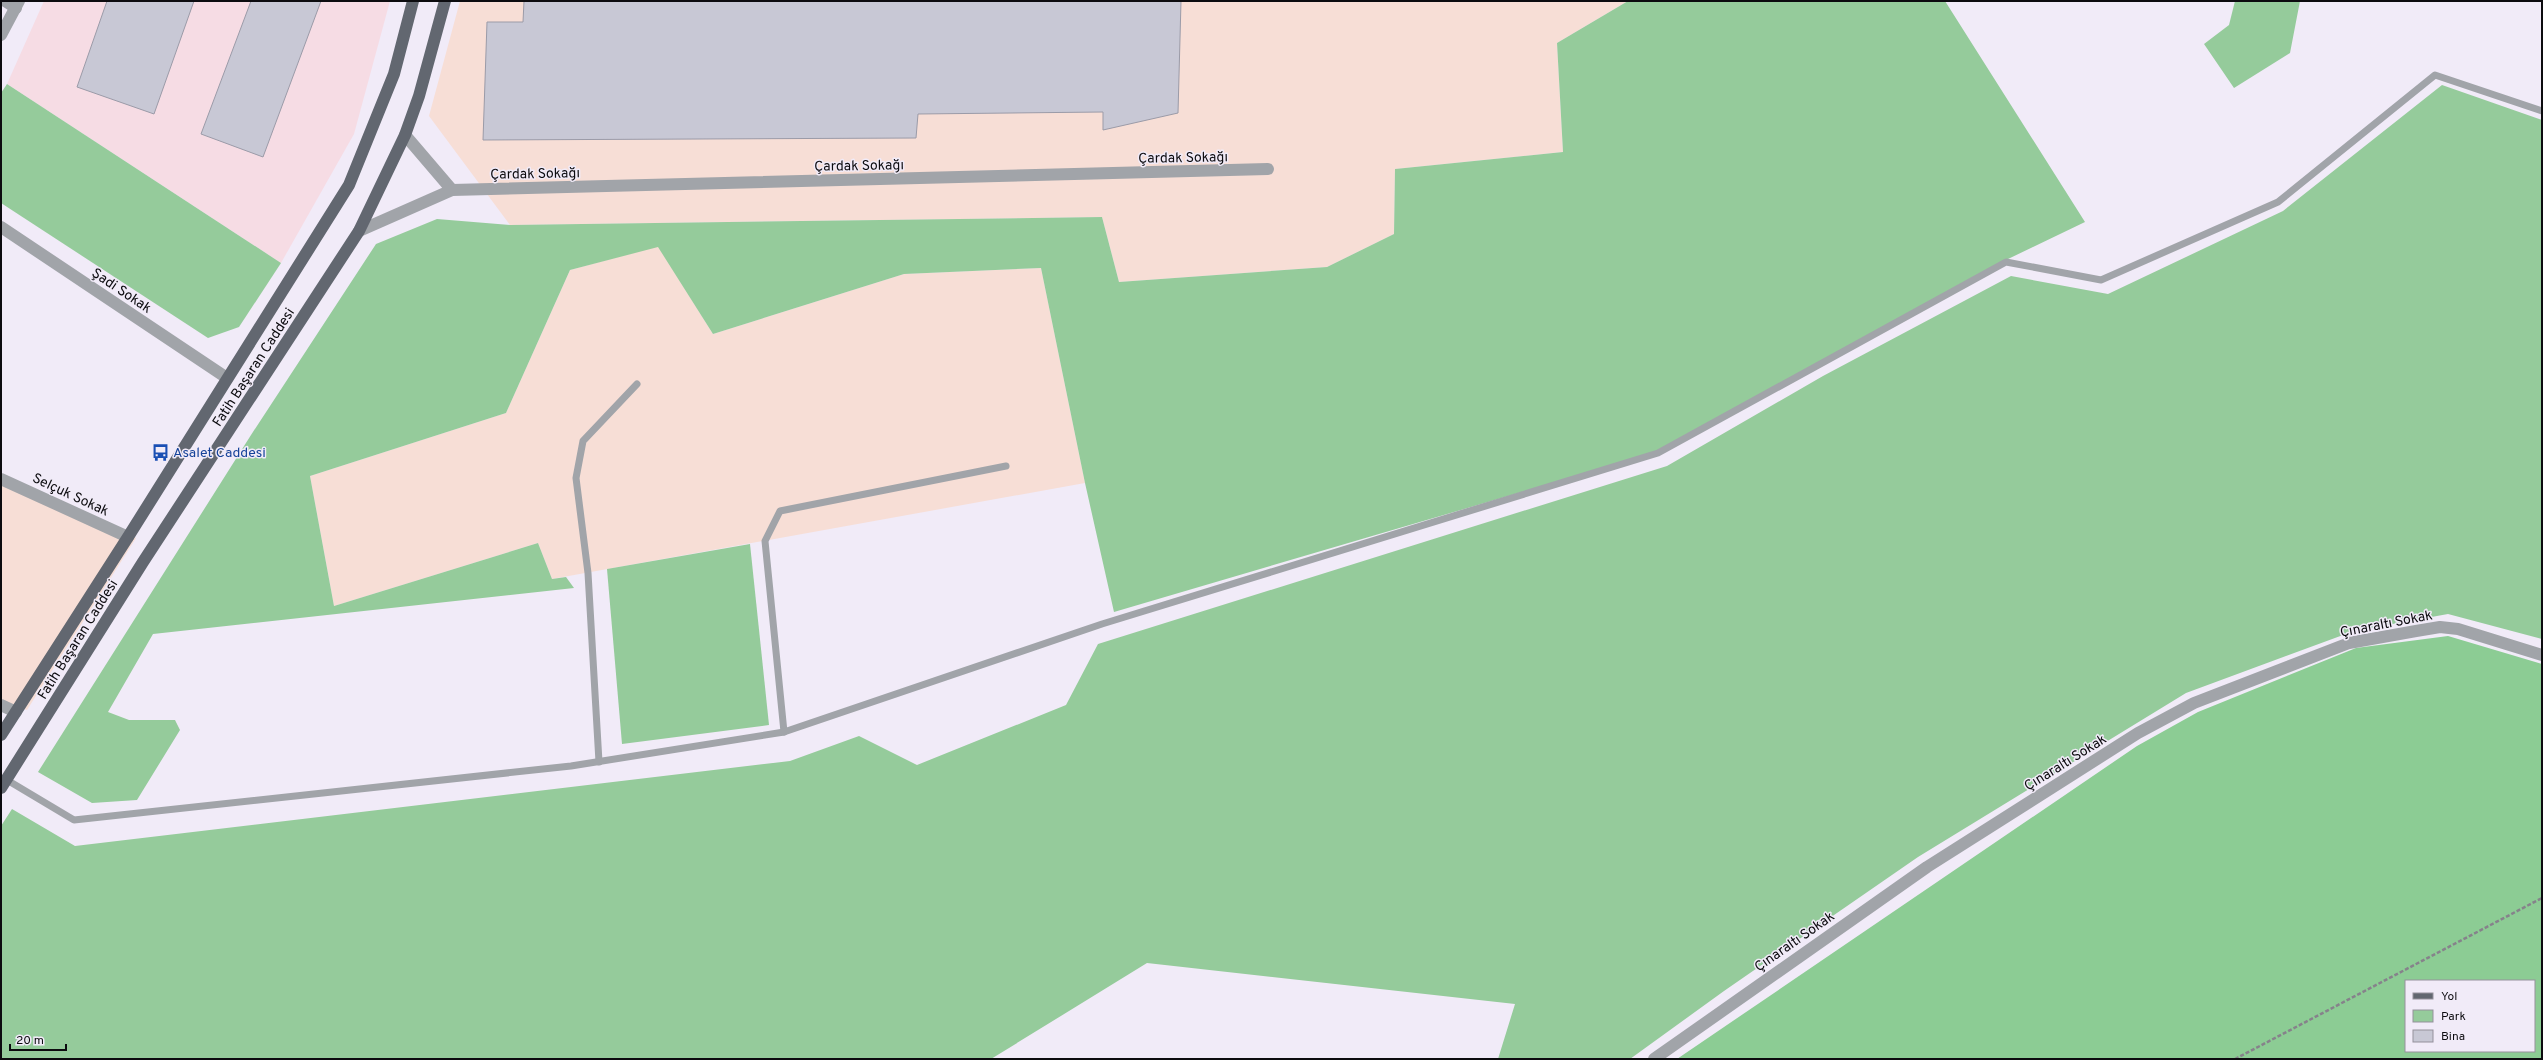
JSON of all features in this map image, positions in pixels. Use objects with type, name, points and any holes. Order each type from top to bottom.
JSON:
[{"type":"main road","name":"Fatih Başaran Caddesi","points":[[1,735],[128,537],[349,185],[394,74],[413,1]]},
{"type":"main road","name":"Fatih Başaran Caddesi","points":[[4,784],[143,562],[359,231],[405,135],[419,96],[445,1]]},
{"type":"street","points":[[1,35],[17,4],[5,1]]},
{"type":"street","points":[[405,135],[452,190]]},
{"type":"street","name":"Çardak Sokağı","points":[[359,231],[452,190],[1268,170]]},
{"type":"street","name":"Şadi Sokak","points":[[1,227],[227,378]]},
{"type":"street","name":"Selçuk Sokak","points":[[1,478],[128,537]]},
{"type":"street","name":"Çınaraltı Sokak","points":[[1654,1059],[1927,867],[2138,733],[2194,703],[2349,643],[2416,631],[2440,628],[2458,630],[2542,655]]},
{"type":"street","points":[[1,705],[16,712]]},
{"type":"lane","points":[[4,784],[74,820],[599,762],[784,732],[1102,624],[1658,453],[2006,262],[2101,280],[2278,202],[2435,76],[2542,111]]},
{"type":"lane","points":[[599,762],[588,573],[576,478],[583,441],[638,384]]},
{"type":"lane","points":[[784,732],[765,541],[780,511],[1006,466]]},
{"type":"path","points":[[2235,1059],[2542,898]]},
{"type":"shaded area","points":[[44,1],[390,1],[354,134],[281,263],[7,84]]},
{"type":"shaded area","points":[[460,1],[1628,1],[1557,43],[1563,152],[1395,169],[1394,234],[1327,267],[1119,282],[1102,217],[510,225],[429,116]]},
{"type":"shaded area","points":[[658,246],[713,334],[904,274],[1041,268],[1085,483],[552,579],[538,543],[334,606],[310,476],[506,413],[570,270]]},
{"type":"shaded area","points":[[1,475],[136,538],[27,710],[1,700]]},
{"type":"green space","points":[[1628,1],[1945,1],[2085,222],[2008,259],[1658,452],[1114,612],[1085,483],[1041,268],[904,274],[713,334],[658,247],[570,270],[506,413],[310,476],[334,606],[538,543],[552,579],[566,577],[574,588],[153,634],[108,712],[129,720],[175,720],[180,730],[137,800],[92,803],[38,772],[251,435],[376,244],[437,219],[510,225],[1102,217],[1119,282],[1327,267],[1394,234],[1395,169],[1563,152],[1557,43]]},
{"type":"green space","points":[[2235,1],[2300,1],[2290,53],[2234,88],[2204,44],[2229,25]]},
{"type":"green space","points":[[7,84],[281,263],[239,327],[208,338],[1,203],[1,93]]},
{"type":"green space","points":[[2442,85],[2542,120],[2542,639],[2448,614],[2354,631],[2186,693],[1918,857],[1724,991],[1630,1059],[1498,1059],[1515,1004],[1147,963],[991,1059],[1,1059],[1,826],[12,809],[75,846],[790,761],[859,736],[917,765],[1066,705],[1098,644],[1667,466],[1823,376],[2011,276],[2108,294],[2283,211]]},
{"type":"green space","points":[[750,544],[769,725],[622,744],[607,569]]},
{"type":"green space","points":[[2448,636],[2542,664],[2542,1059],[1677,1059],[2137,746],[2198,712],[2356,648]]},
{"type":"building","points":[[107,1],[194,1],[154,114],[77,87]]},
{"type":"building","points":[[251,1],[321,1],[263,157],[201,134]]},
{"type":"building","points":[[524,1],[1181,1],[1178,113],[1103,130],[1103,112],[918,114],[916,138],[483,140],[487,22],[523,22]]},
{"type":"place","name":"Asalet Caddesi","points":[[160,452]]}]
